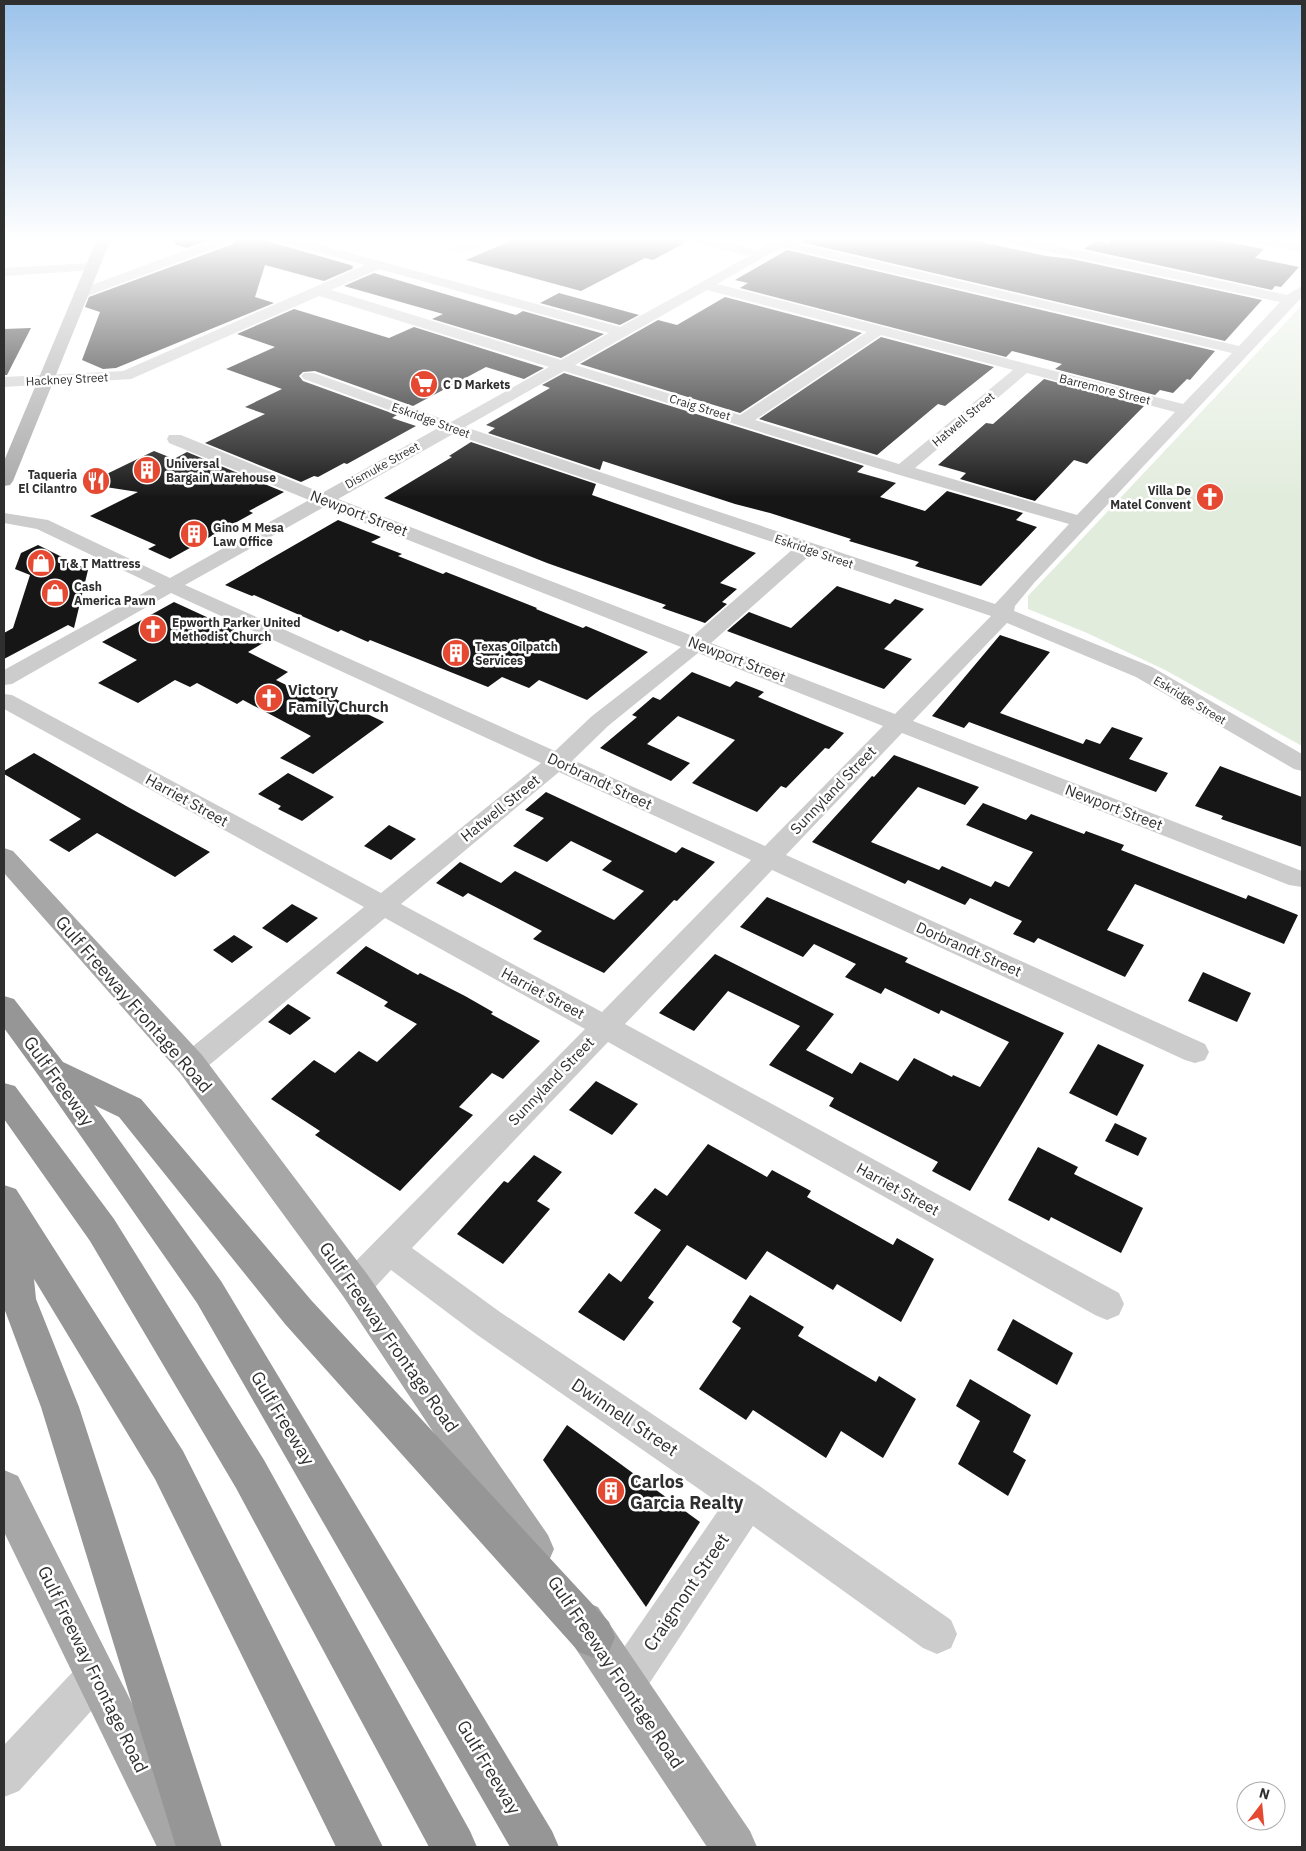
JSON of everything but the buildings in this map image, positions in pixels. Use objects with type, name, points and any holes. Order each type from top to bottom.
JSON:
[{"type":"highway","name":"Gulf Freeway","points":[[4,1007],[52,1070],[209,1292],[536,1847]]},
{"type":"highway","points":[[52,1070],[130,1108],[298,1312],[594,1637]]},
{"type":"highway","points":[[4,1095],[102,1230],[250,1474],[454,1847]]},
{"type":"highway","points":[[8,1206],[18,1299],[60,1407],[199,1847]]},
{"type":"highway","points":[[8,1206],[169,1466],[360,1847]]},
{"type":"main road","points":[[4,481],[48,379],[68,325]]},
{"type":"main road","name":"Gulf Freeway Frontage Road","points":[[4,857],[191,1064],[355,1285],[734,1847]]},
{"type":"main road","name":"Gulf Freeway Frontage Road","points":[[4,1490],[181,1847]]},
{"type":"street","name":"Hackney Street","points":[[4,382],[126,376],[241,325]]},
{"type":"street","name":"Craig Street","points":[[431,325],[902,470],[1081,522]]},
{"type":"street","points":[[597,325],[621,332]]},
{"type":"street","name":"Dismuke Street","points":[[4,679],[633,325]]},
{"type":"street","name":"Barremore Street","points":[[857,325],[1186,410]]},
{"type":"street","points":[[1136,325],[1243,351]]},
{"type":"street","name":"Sunnyland Street","points":[[355,1285],[1004,614],[1005,605],[1267,325]]},
{"type":"street","points":[[744,420],[878,331]]},
{"type":"street","name":"Hatwell Street","points":[[902,470],[1024,368]]},
{"type":"street","name":"Eskridge Street","points":[[309,376],[450,427],[1004,614],[1144,672],[1302,764]]},
{"type":"street","name":"Newport Street","points":[[175,439],[321,499],[1298,879]]},
{"type":"street","name":"Dorbrandt Street","points":[[4,518],[42,524],[169,585],[1195,1052]]},
{"type":"street","name":"Hatwell Street","points":[[191,1064],[380,905],[558,761],[600,721],[697,644],[806,548]]},
{"type":"street","name":"Harriet Street","points":[[4,700],[604,1026],[1107,1304]]},
{"type":"street","name":"Dwinnell Street","points":[[388,1250],[488,1323],[748,1500],[937,1634]]},
{"type":"street","name":"Craigmont Street","points":[[624,1684],[748,1500]]},
{"type":"street","points":[[4,1776],[96,1676]]},
{"type":"green space","name":"Villa De Matel Convent","points":[[1283,325],[1302,325],[1302,746],[1165,670],[1087,633],[1028,609],[1028,596]]},
{"type":"place","name":"C D Markets","points":[[424,384]]},
{"type":"place","name":"Universal Bargain Warehouse","points":[[147,470]]},
{"type":"place","name":"Taqueria El Cilantro","points":[[96,481]]},
{"type":"place","name":"Villa De Matel Convent","points":[[1210,497]]},
{"type":"place","name":"Gino M Mesa Law Office","points":[[194,534]]},
{"type":"place","name":"T & T Mattress","points":[[41,563]]},
{"type":"place","name":"Cash America Pawn","points":[[55,593]]},
{"type":"place","name":"Epworth Parker United Methodist Church","points":[[153,629]]},
{"type":"place","name":"Texas Oilpatch Services","points":[[456,653]]},
{"type":"place","name":"Victory Family Church","points":[[269,698]]},
{"type":"place","name":"Carlos Garcia Realty","points":[[611,1491]]}]
